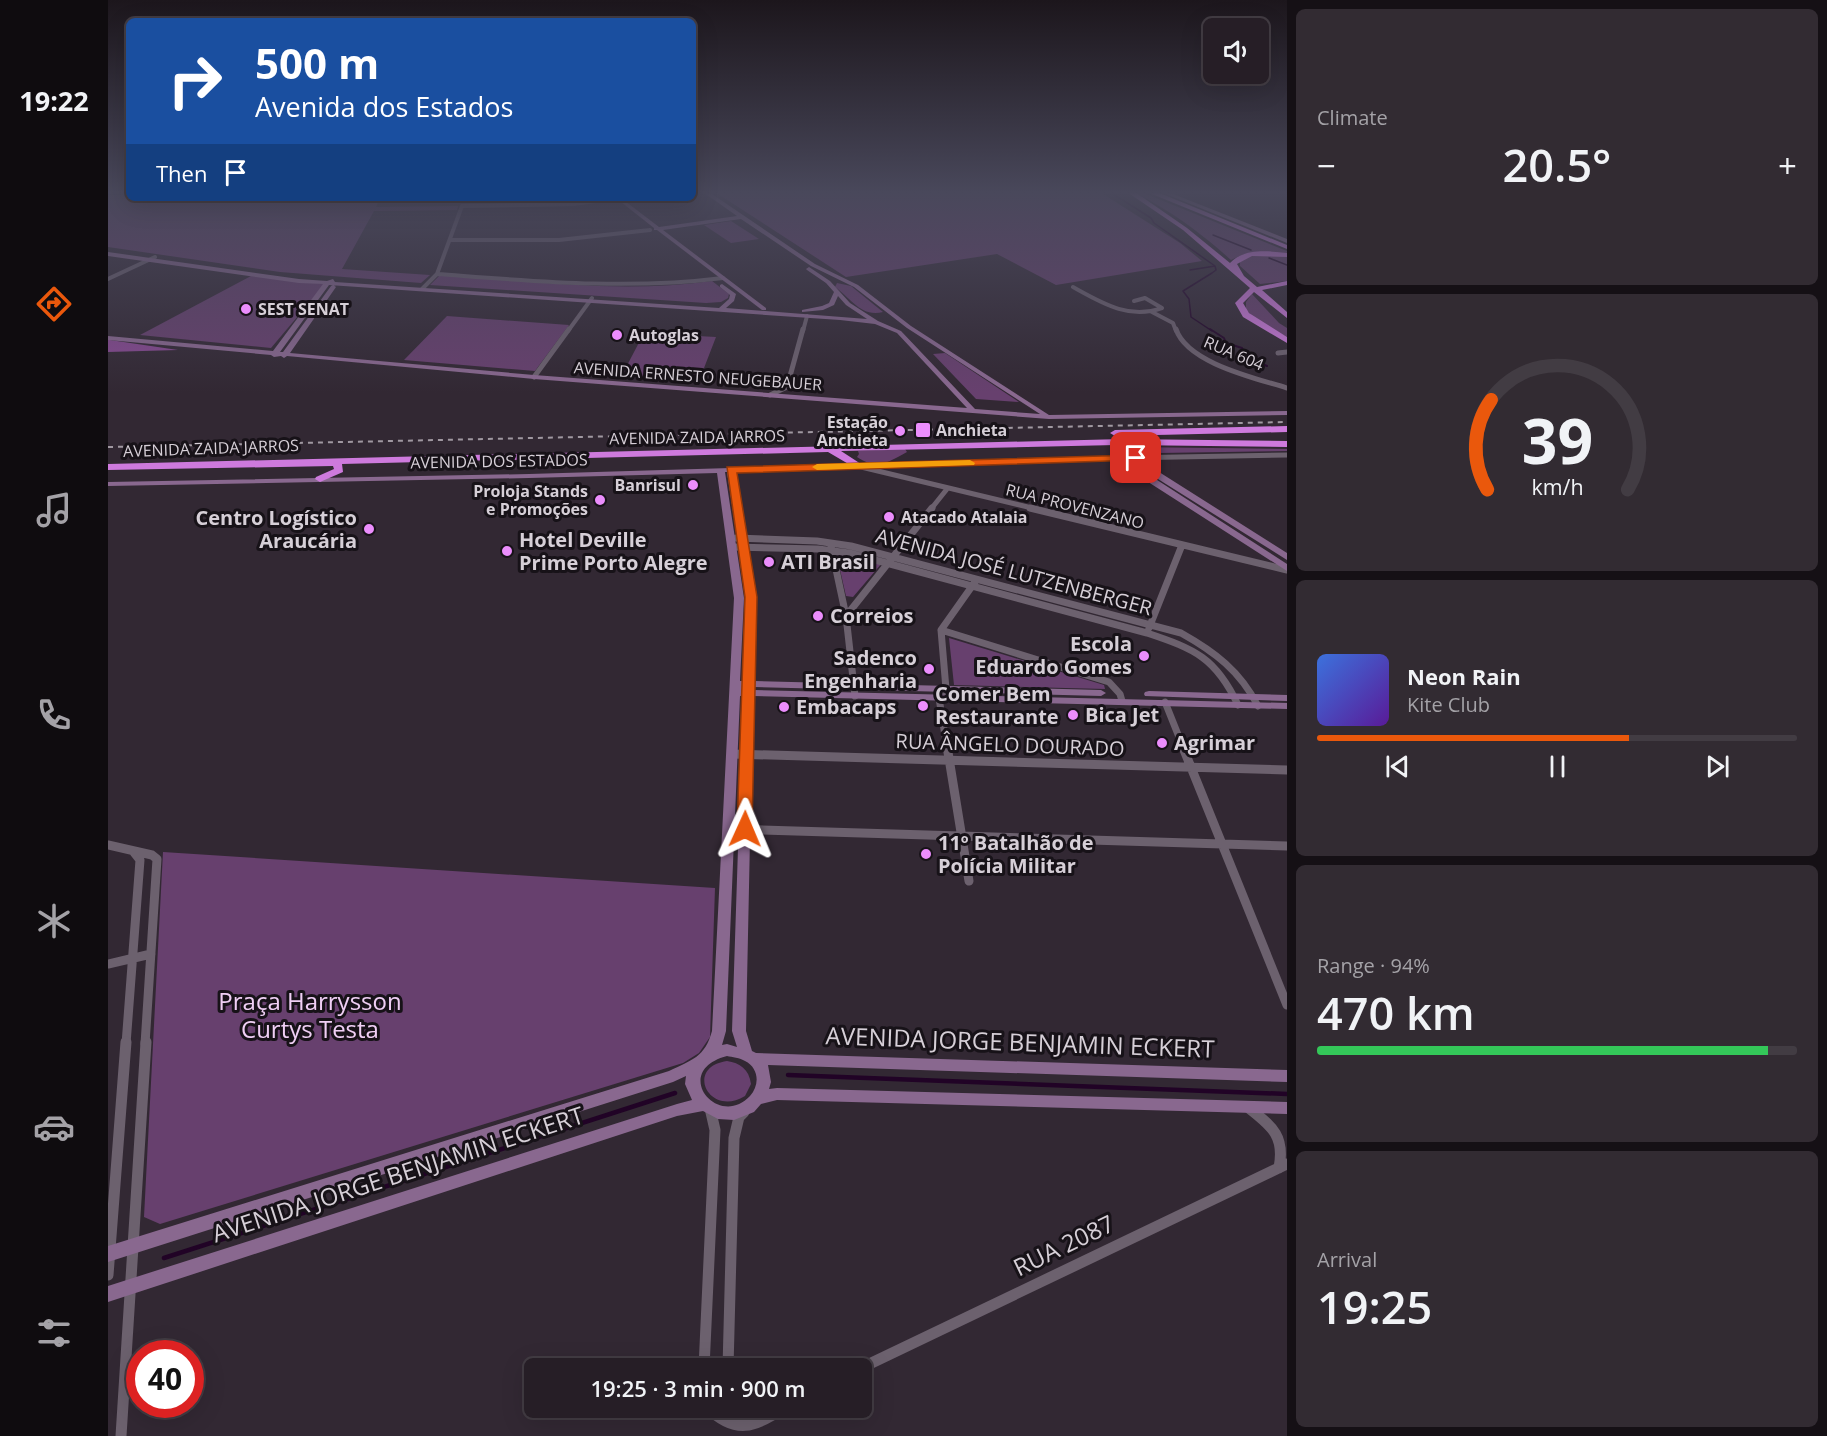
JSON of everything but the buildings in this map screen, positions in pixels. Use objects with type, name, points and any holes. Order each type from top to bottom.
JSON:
[{"type":"highway","points":[[1219,259],[1263,298],[1287,324]]},
{"type":"highway","points":[[1240,259],[1233,263],[1234,267],[1250,286]]},
{"type":"highway","points":[[1284,283],[1252,290],[1241,299],[1240,307],[1245,315],[1287,341]]},
{"type":"highway","points":[[1263,298],[1287,316]]},
{"type":"highway","points":[[1100,434],[1287,429]]},
{"type":"highway","name":"AVENIDA ZAIDA JARROS","points":[[108,458],[1100,434],[1287,436]]},
{"type":"highway","points":[[1123,442],[1119,449],[1123,458]]},
{"type":"highway","name":"AVENIDA ZAIDA JARROS","points":[[108,466],[1123,442],[1287,446]]},
{"type":"highway","points":[[829,449],[844,456],[857,466]]},
{"type":"highway","points":[[840,466],[844,456]]},
{"type":"highway","points":[[321,460],[337,464],[343,476],[348,478]]},
{"type":"highway","points":[[320,479],[339,470]]},
{"type":"street","points":[[152,259],[336,282],[721,309],[807,311],[823,308],[833,302],[836,293]]},
{"type":"street","points":[[108,279],[152,259]]},
{"type":"street","points":[[152,259],[272,278],[336,282]]},
{"type":"street","points":[[423,288],[438,274],[444,259]]},
{"type":"street","points":[[688,259],[733,294],[732,300],[721,309]]},
{"type":"street","points":[[698,259],[764,311],[876,322]]},
{"type":"street","points":[[794,259],[829,283],[836,293],[863,314],[899,332],[972,410]]},
{"type":"street","points":[[804,259],[850,282],[888,312],[1049,417]]},
{"type":"street","points":[[438,274],[635,286],[675,285],[723,278]]},
{"type":"street","points":[[829,283],[840,277]]},
{"type":"street","points":[[284,356],[336,282]]},
{"type":"street","points":[[829,283],[850,282]]},
{"type":"street","points":[[274,355],[327,283]]},
{"type":"street","points":[[1072,287],[1125,314],[1152,312],[1162,308],[1145,298],[1134,301]]},
{"type":"street","points":[[534,377],[590,300]]},
{"type":"street","points":[[840,318],[888,312]]},
{"type":"street","name":"RUA 604","points":[[1152,312],[1173,322],[1180,341],[1188,348],[1223,366],[1287,388]]},
{"type":"street","points":[[770,395],[787,387],[807,316]]},
{"type":"street","name":"AVENIDA ERNESTO NEUGEBAUER","points":[[108,338],[284,356],[534,377],[1049,417],[1287,413]]},
{"type":"street","points":[[1278,353],[1287,352]]},
{"type":"street","points":[[787,387],[795,397]]},
{"type":"street","points":[[1018,414],[1025,402]]},
{"type":"street","name":"AVENIDA DOS ESTADOS","points":[[108,484],[1287,455]]},
{"type":"street","points":[[1123,458],[1145,468],[1287,557]]},
{"type":"street","points":[[1123,458],[1135,470],[1287,569]]},
{"type":"street","name":"RUA PROVENZANO","points":[[857,466],[1287,569]]},
{"type":"street","points":[[721,470],[726,504],[751,597],[739,1031],[749,1056],[760,1067],[764,1077],[764,1088],[754,1103],[739,1117],[734,1138],[728,1358]]},
{"type":"street","points":[[704,1358],[715,1130],[707,1106],[693,1088],[692,1079],[703,1059],[715,1047],[720,1030],[739,597],[736,504],[731,470]]},
{"type":"street","points":[[846,616],[947,489]]},
{"type":"street","points":[[726,504],[736,504]]},
{"type":"street","name":"AVENIDA JOSÉ LUTZENBERGER","points":[[737,543],[831,547],[893,556],[1180,633],[1228,663],[1245,680],[1256,702]]},
{"type":"street","points":[[1147,633],[1182,545]]},
{"type":"street","points":[[831,547],[846,616],[855,692]]},
{"type":"street","name":"AVENIDA JOSÉ LUTZENBERGER","points":[[831,547],[1147,633],[1191,650],[1214,666],[1226,679],[1236,701]]},
{"type":"street","points":[[969,881],[939,698],[946,689],[941,630],[977,578]]},
{"type":"street","points":[[941,630],[1109,682],[1121,697]]},
{"type":"street","points":[[738,636],[750,637]]},
{"type":"street","points":[[735,689],[855,692],[939,698],[1121,697],[1165,702],[1236,701]]},
{"type":"street","points":[[855,692],[946,689],[1236,701],[1287,706]]},
{"type":"street","points":[[1256,702],[1287,698]]},
{"type":"street","points":[[1165,702],[1287,1005]]},
{"type":"street","name":"RUA ÂNGELO DOURADO","points":[[732,754],[1287,770]]},
{"type":"street","points":[[729,829],[1287,846]]},
{"type":"street","points":[[108,845],[152,855],[158,859],[120,1436]]},
{"type":"street","points":[[108,1275],[140,860],[133,850]]},
{"type":"street","points":[[108,964],[151,954]]},
{"type":"street","points":[[703,1059],[727,1050],[749,1056]]},
{"type":"street","name":"AVENIDA JORGE BENJAMIN ECKERT","points":[[749,1056],[1287,1076]]},
{"type":"street","name":"AVENIDA JORGE BENJAMIN ECKERT","points":[[109,1253],[673,1076],[703,1059]]},
{"type":"street","points":[[707,1106],[730,1113],[777,1094],[1287,1108]]},
{"type":"street","name":"AVENIDA JORGE BENJAMIN ECKERT","points":[[108,1294],[666,1114],[707,1106]]},
{"type":"street","points":[[1248,1107],[1277,1132],[1284,1151],[1283,1166]]},
{"type":"street","name":"RUA 2087","points":[[872,1363],[1283,1166]]},
{"type":"street","points":[[716,1418],[735,1429],[752,1425],[765,1418]]},
{"type":"green space","points":[[191,259],[348,259],[342,269],[430,275],[421,283],[280,272]]},
{"type":"green space","points":[[818,259],[964,259],[846,277]]},
{"type":"green space","points":[[1007,259],[1200,259],[1202,261],[1056,285]]},
{"type":"green space","points":[[1245,259],[1287,259],[1287,281],[1260,284],[1240,266],[1240,262]]},
{"type":"green space","points":[[440,275],[610,286],[678,285],[712,281],[729,294],[728,298],[721,302],[706,303],[430,285]]},
{"type":"green space","name":"SEST SENAT","points":[[251,276],[325,284],[271,348],[140,335]]},
{"type":"green space","points":[[837,283],[851,286],[883,312],[868,312],[856,306],[835,287]]},
{"type":"green space","points":[[1252,294],[1279,323],[1287,328],[1287,337],[1260,323],[1246,310],[1246,302]]},
{"type":"green space","points":[[447,316],[569,325],[535,371],[404,360]]},
{"type":"green space","points":[[644,333],[716,337],[699,381],[622,375]]},
{"type":"green space","points":[[945,353],[1019,402],[976,399],[933,354]]},
{"type":"green space","points":[[1129,447],[1287,449],[1287,451],[1159,453],[1160,456],[1139,457],[1123,452],[1123,449]]},
{"type":"green space","points":[[905,449],[907,452],[894,459],[876,464],[857,457],[858,451]]},
{"type":"green space","points":[[836,552],[882,563],[853,597],[846,596]]},
{"type":"green space","points":[[949,638],[1104,685],[1105,689],[954,685]]},
{"type":"green space","name":"Praça Harrysson Curtys Testa","points":[[163,852],[715,888],[710,1037],[699,1053],[683,1063],[160,1224],[144,1217]]},
{"type":"green space","points":[[727,1061],[743,1068],[751,1084],[745,1096],[732,1101],[721,1101],[706,1089],[704,1081],[707,1072],[714,1065]]},
{"type":"shaded area","points":[[108,340],[110,340],[178,350],[108,352]]},
{"type":"waterway","points":[[1205,259],[1215,266]]},
{"type":"waterway","points":[[1272,259],[1287,265]]},
{"type":"waterway","points":[[1190,270],[1215,266]]},
{"type":"waterway","points":[[1212,331],[1191,317],[1189,299],[1183,291],[1216,270],[1215,266]]},
{"type":"waterway","points":[[1210,329],[1224,338],[1226,343],[1242,348],[1245,354],[1243,356],[1267,366]]},
{"type":"waterway","points":[[788,1075],[1287,1094]]},
{"type":"waterway","points":[[164,1258],[675,1093]]},
{"type":"railway","points":[[108,447],[1287,422]]},
{"type":"slow traffic","points":[[817,467],[970,463]]},
{"type":"place","name":"SEST SENAT","points":[[246,309]]},
{"type":"place","name":"Autoglas","points":[[617,335]]},
{"type":"place","name":"Anchieta","points":[[923,430]]},
{"type":"place","name":"Estação Anchieta","points":[[900,431]]},
{"type":"place","name":"Banrisul","points":[[693,485]]},
{"type":"place","name":"Proloja Stands e Promoções","points":[[600,500]]},
{"type":"place","name":"Atacado Atalaia","points":[[889,517]]},
{"type":"place","name":"Centro Logístico Araucária","points":[[369,529]]},
{"type":"place","name":"Hotel Deville Prime Porto Alegre","points":[[507,551]]},
{"type":"place","name":"ATI Brasil","points":[[769,562]]},
{"type":"place","name":"Correios","points":[[818,616]]},
{"type":"place","name":"Escola Eduardo Gomes","points":[[1144,656]]},
{"type":"place","name":"Sadenco Engenharia","points":[[929,669]]},
{"type":"place","name":"Comer Bem Restaurante","points":[[923,706]]},
{"type":"place","name":"Embacaps","points":[[784,707]]},
{"type":"place","name":"Bica Jet","points":[[1073,715]]},
{"type":"place","name":"Agrimar","points":[[1162,743]]},
{"type":"place","name":"11º Batalhão de Polícia Militar","points":[[926,854]]},
{"type":"route","points":[[745,829],[751,597],[731,470],[1136,458]]}]
